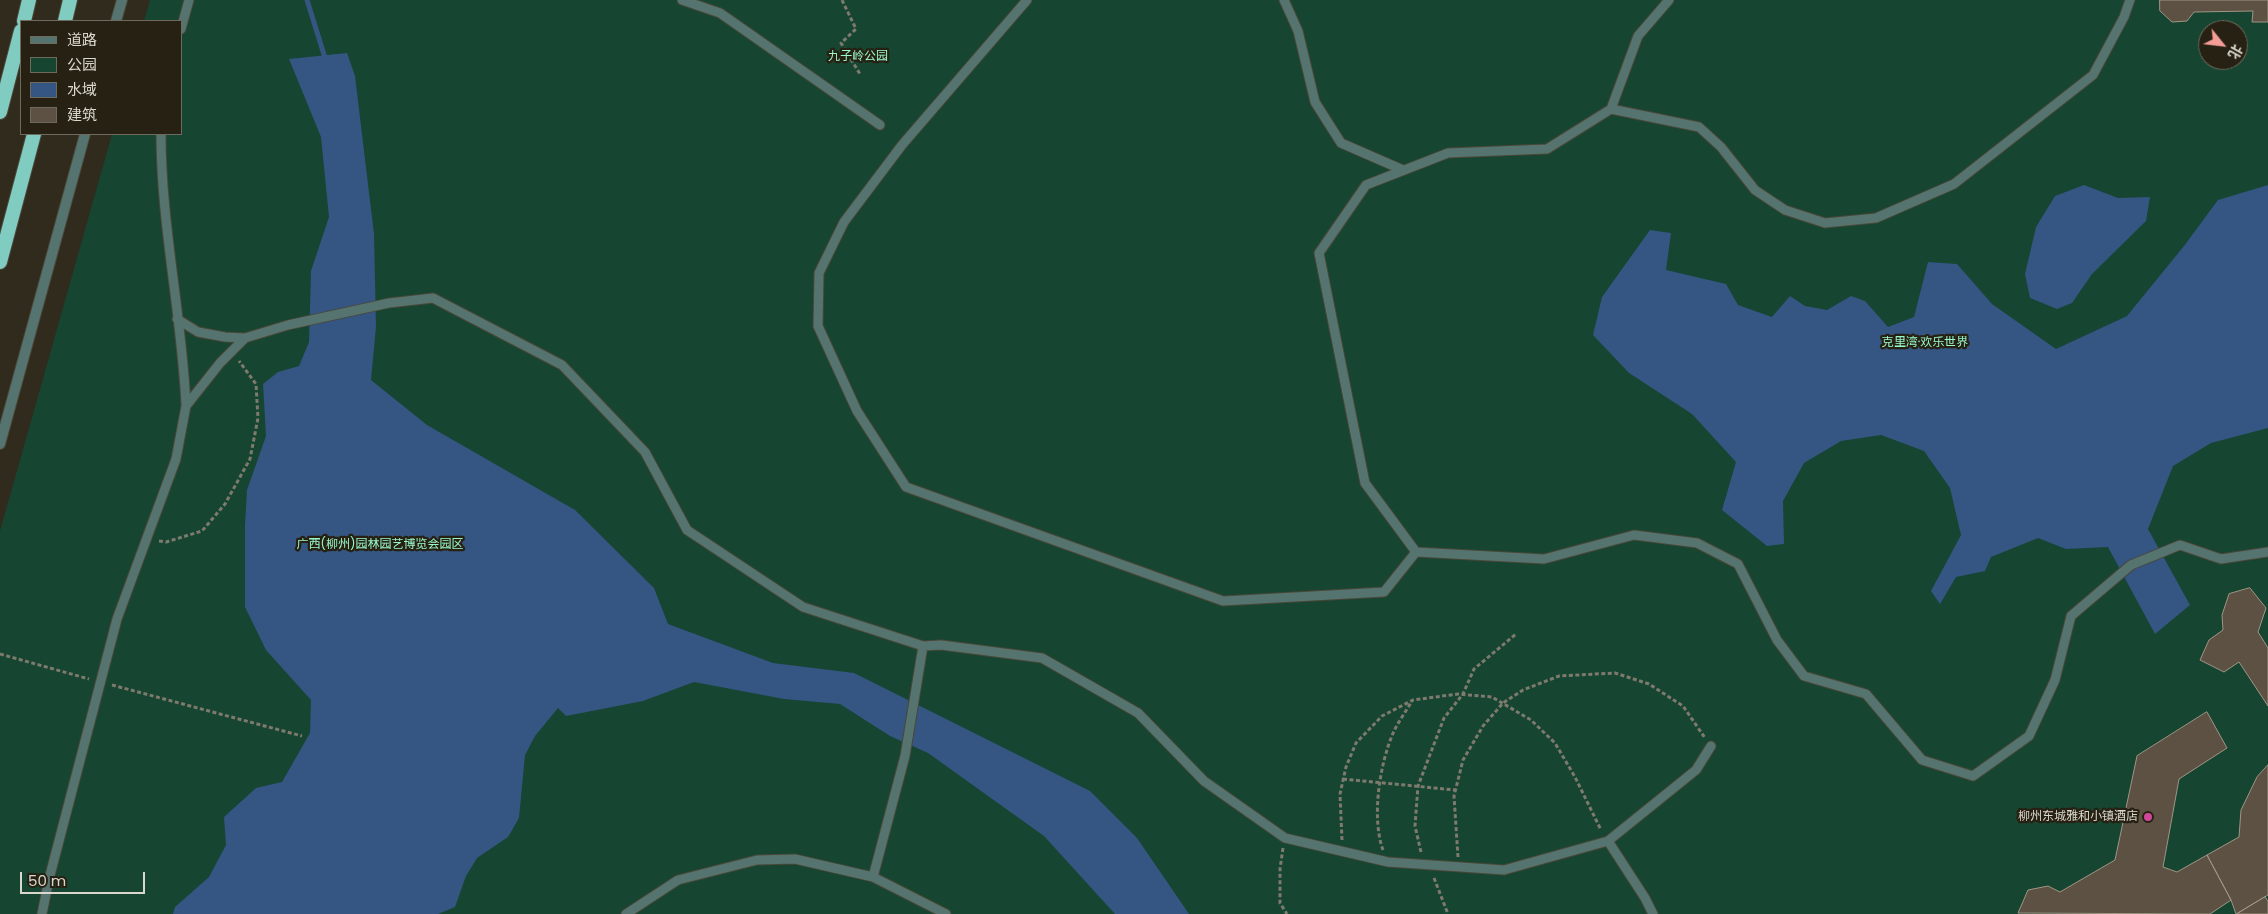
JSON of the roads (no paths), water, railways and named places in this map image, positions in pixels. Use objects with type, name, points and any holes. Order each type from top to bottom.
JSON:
[{"type":"highway","points":[[24,20],[29,0]]},
{"type":"highway","points":[[65,20],[70,0]]},
{"type":"highway","points":[[0,112],[20,35]]},
{"type":"highway","points":[[0,262],[34,135]]},
{"type":"street","points":[[116,20],[122,0]]},
{"type":"street","points":[[0,444],[85,135]]},
{"type":"lane","points":[[182,25],[188,0]]},
{"type":"lane","points":[[682,0],[720,13],[880,125]]},
{"type":"lane","points":[[1027,0],[902,145],[844,222],[818,273],[818,326],[857,411],[906,487],[1223,601],[1384,592],[1416,552]]},
{"type":"lane","points":[[1284,0],[1298,31],[1315,102],[1340,143],[1404,170]]},
{"type":"lane","points":[[1416,552],[1365,482],[1319,253],[1366,185],[1448,153],[1547,149],[1611,109],[1638,36],[1669,0]]},
{"type":"lane","points":[[1611,109],[1699,127],[1721,147],[1755,190],[1784,210],[1826,223],[1876,218],[1954,184],[2093,75],[2124,17],[2130,0]]},
{"type":"lane","points":[[42,914],[49,878],[117,619],[176,459],[186,406],[184,362],[177,318],[161,172],[161,135]]},
{"type":"lane","points":[[177,318],[198,332],[224,337],[245,338],[288,325],[389,303],[433,298],[562,365],[645,452],[687,530],[803,607],[923,646],[941,645],[1042,658],[1138,713],[1204,781],[1285,838],[1388,862],[1504,870],[1608,841],[1696,770],[1711,746]]},
{"type":"lane","points":[[186,406],[245,338]]},
{"type":"lane","points":[[1416,552],[1544,559],[1634,534],[1697,543],[1738,564],[1776,640],[1804,676],[1866,694],[1922,760],[1974,776],[2029,736],[2055,680],[2071,616],[2131,565],[2180,545],[2221,559],[2268,554]]},
{"type":"lane","points":[[873,877],[905,756],[923,646]]},
{"type":"lane","points":[[1608,841],[1645,898],[1653,914]]},
{"type":"lane","points":[[626,914],[678,880],[757,860],[795,860],[873,877],[946,914]]},
{"type":"water","points":[[347,53],[355,76],[374,234],[376,327],[371,380],[427,425],[575,510],[654,588],[668,624],[773,663],[854,673],[1090,791],[1137,838],[1189,914],[1115,914],[1044,836],[928,753],[890,736],[840,704],[784,699],[694,682],[643,701],[566,716],[558,708],[535,736],[525,755],[519,818],[508,837],[477,858],[466,876],[455,907],[438,914],[173,914],[175,907],[209,877],[226,845],[224,817],[256,788],[282,782],[310,733],[311,700],[266,650],[245,607],[245,525],[247,490],[266,436],[263,384],[278,372],[299,366],[309,342],[311,271],[329,217],[321,137],[289,59]]},
{"type":"water","points":[[2084,185],[2118,198],[2150,197],[2146,221],[2092,274],[2072,303],[2057,309],[2030,298],[2025,274],[2036,227],[2055,196]]},
{"type":"water","points":[[2268,185],[2268,428],[2211,443],[2173,466],[2148,529],[2190,605],[2155,634],[2108,547],[2066,549],[2038,538],[1991,557],[1985,571],[1956,577],[1940,604],[1931,591],[1961,535],[1950,488],[1924,451],[1881,435],[1841,441],[1804,463],[1783,501],[1784,544],[1767,546],[1722,510],[1736,462],[1692,414],[1629,373],[1593,335],[1602,297],[1650,230],[1671,233],[1666,270],[1726,284],[1738,305],[1772,317],[1790,296],[1805,306],[1827,310],[1851,296],[1865,301],[1888,327],[1914,317],[1928,262],[1957,264],[1992,304],[2056,349],[2127,316],[2184,246],[2218,200]]},
{"type":"waterway","points":[[307,0],[326,61]]},
{"type":"place","name":"柳州东城雅和小镇酒店","points":[[2148,817]]},
{"type":"park label","name":"九子岭公园","points":[[858,57]]},
{"type":"park label","name":"克里湾·欢乐世界","points":[[1925,343]]},
{"type":"park label","name":"广西(柳州)园林园艺博览会园区","points":[[380,545]]}]
